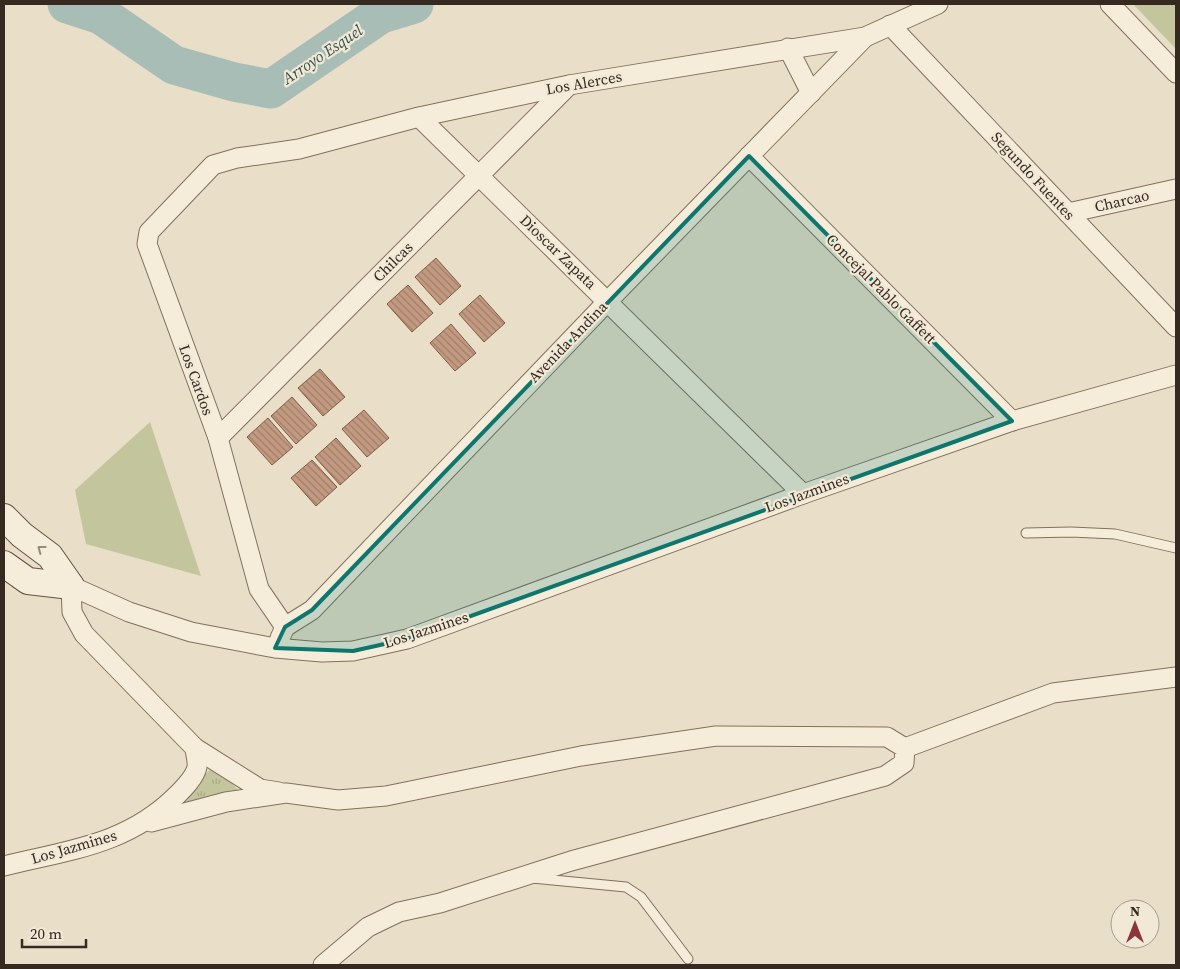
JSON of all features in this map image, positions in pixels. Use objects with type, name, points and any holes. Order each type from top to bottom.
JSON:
[{"type":"street","name":"Los Alerces","points":[[227,161],[299,149],[419,117],[569,85],[865,37],[938,4]]},
{"type":"street","points":[[1110,4],[1176,73]]},
{"type":"street","name":"Segundo Fuentes","points":[[890,25],[1176,327]]},
{"type":"street","name":"Avenida Andina","points":[[285,626],[312,610],[608,300],[865,37]]},
{"type":"street","points":[[788,48],[811,93]]},
{"type":"street","name":"Chilcas","points":[[218,438],[569,85]]},
{"type":"street","name":"Dioscar Zapata","points":[[419,117],[608,300],[803,494]]},
{"type":"street","name":"Concejal Pablo Gaffett","points":[[749,156],[1012,421]]},
{"type":"street","name":"Los Cardos","points":[[227,161],[213,165],[149,232],[147,244],[218,438],[259,589],[285,626]]},
{"type":"street","name":"Charcao","points":[[1068,213],[1176,189]]},
{"type":"street","name":"Los Jazmines","points":[[70,586],[129,612],[191,632],[275,648],[322,652],[353,651],[406,639],[803,494],[1012,421],[1176,375]]},
{"type":"street","points":[[4,517],[22,535],[50,556],[70,586],[72,612],[84,634],[194,748],[260,789],[338,800],[386,796],[581,756],[716,736],[887,737],[906,748]]},
{"type":"street","points":[[4,564],[28,582],[70,586]]},
{"type":"street","points":[[275,648],[285,626]]},
{"type":"street","points":[[906,748],[1053,693],[1176,677]]},
{"type":"street","name":"Los Jazmines","points":[[4,866],[108,841],[142,824],[161,811],[187,785],[197,767],[194,748]]},
{"type":"street","points":[[323,965],[368,927],[381,919],[571,861],[885,776],[904,763],[906,748]]},
{"type":"street","points":[[142,824],[226,802],[286,794]]},
{"type":"lane","points":[[1026,533],[1071,532],[1115,534],[1176,548]]},
{"type":"lane","points":[[520,878],[626,887],[641,897],[688,959]]},
{"type":"highlighted area","points":[[749,156],[1012,421],[407,639],[353,651],[275,648],[285,627],[312,610]]},
{"type":"green space","points":[[1133,4],[1176,4],[1176,49]]},
{"type":"green space","points":[[150,422],[201,576],[86,544],[75,490]]},
{"type":"green space","points":[[214,765],[240,792],[169,813]]},
{"type":"building","points":[[436,258],[461,286],[440,305],[415,277]]},
{"type":"building","points":[[408,285],[433,313],[412,332],[387,304]]},
{"type":"building","points":[[480,295],[505,323],[484,342],[459,314]]},
{"type":"building","points":[[451,324],[476,353],[455,371],[430,343]]},
{"type":"building","points":[[320,369],[345,397],[323,416],[298,388]]},
{"type":"building","points":[[292,397],[317,425],[296,444],[271,416]]},
{"type":"building","points":[[364,410],[389,438],[367,457],[342,429]]},
{"type":"building","points":[[268,418],[293,447],[272,465],[247,437]]},
{"type":"building","points":[[336,438],[361,466],[340,485],[315,457]]},
{"type":"building","points":[[312,460],[337,487],[316,506],[291,478]]},
{"type":"waterway","name":"Arroyo Esquel","points":[[67,4],[101,15],[174,65],[234,82],[271,89],[381,14],[414,4]]}]
